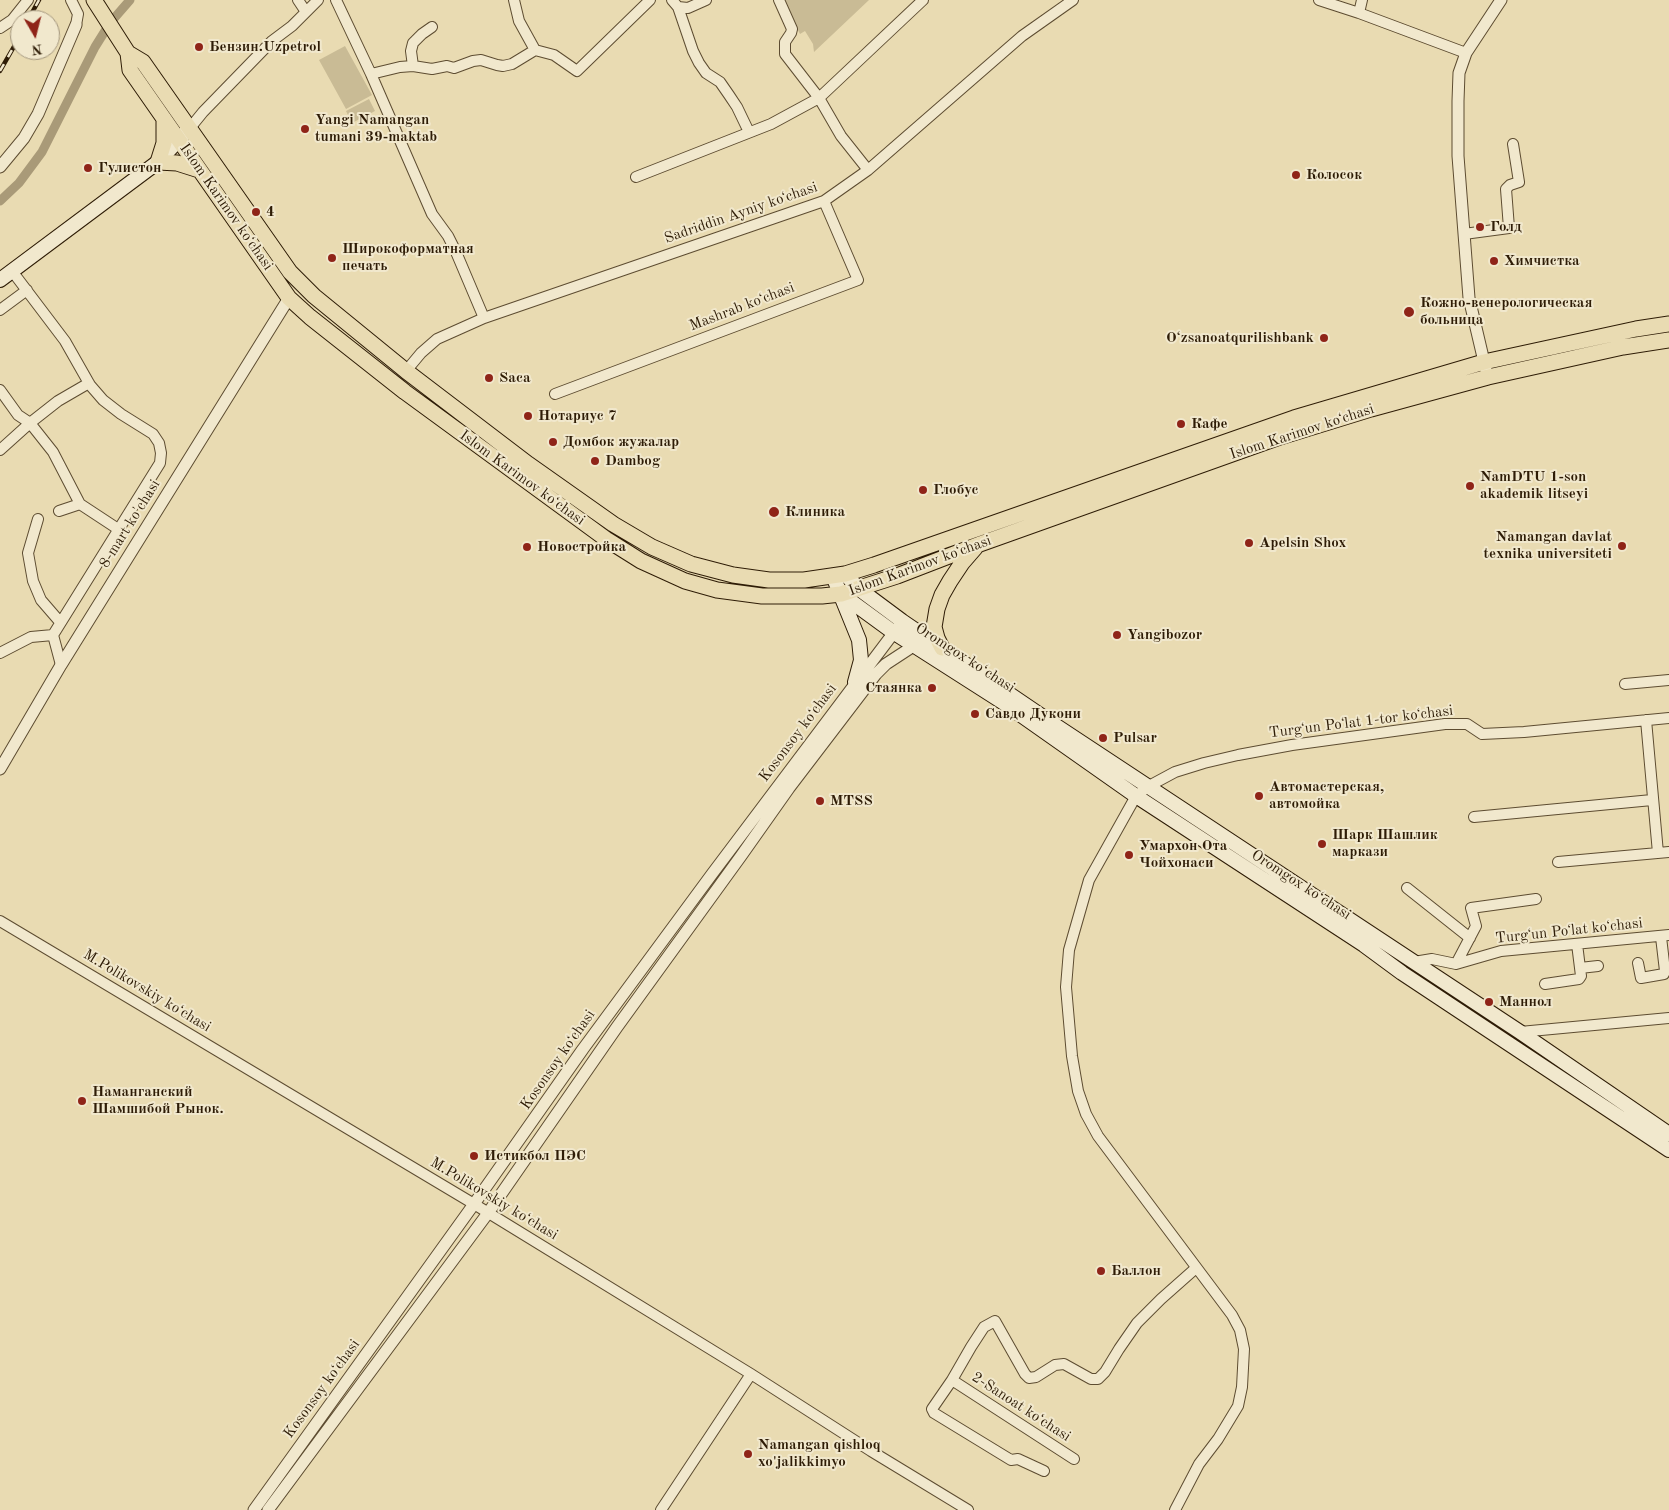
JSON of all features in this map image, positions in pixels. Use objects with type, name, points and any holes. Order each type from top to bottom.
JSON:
[{"type":"main road","name":"Islom Karimov koʻchasi","points":[[94,0],[128,53],[130,70],[289,298],[310,317],[406,392],[606,539],[641,561],[685,581],[717,590],[762,596],[842,594],[1277,438],[1371,409],[1488,378],[1623,347],[1669,340]]},
{"type":"main road","name":"Islom Karimov koʻchasi","points":[[128,53],[143,62],[290,272],[314,296],[406,371],[543,475],[613,524],[652,547],[691,564],[733,575],[769,580],[804,580],[839,575],[874,565],[1278,422],[1484,362],[1669,324]]},
{"type":"main road","points":[[158,162],[164,143],[164,120]]},
{"type":"main road","points":[[0,280],[158,162],[190,128]]},
{"type":"main road","points":[[158,162],[178,163],[199,170]]},
{"type":"main road","points":[[942,648],[934,627],[939,602],[957,571],[980,544]]},
{"type":"main road","points":[[839,575],[842,594],[859,640],[861,651],[859,671],[855,682]]},
{"type":"main road","name":"Oromgox ko‘chasi","points":[[839,575],[859,589],[915,645],[1001,701],[1136,796],[1364,945],[1402,973],[1669,1150]]},
{"type":"main road","name":"Oromgox ko‘chasi","points":[[842,594],[898,627],[942,648],[1058,727],[1520,1032],[1669,1134]]},
{"type":"street","points":[[0,28],[12,20],[28,0]]},
{"type":"street","points":[[0,166],[24,138],[38,114],[76,25],[78,14],[71,0]]},
{"type":"street","points":[[298,0],[306,12]]},
{"type":"street","points":[[190,128],[203,112],[272,41],[292,26],[318,0]]},
{"type":"street","points":[[336,0],[371,74],[432,214],[448,236],[484,318]]},
{"type":"street","points":[[514,0],[519,21],[535,50]]},
{"type":"street","points":[[371,74],[394,68],[413,66],[432,69],[447,66],[454,68],[480,60],[503,66],[512,64],[535,50],[554,55],[577,71],[650,0]]},
{"type":"street","points":[[675,3],[688,8],[706,0]]},
{"type":"street","points":[[779,0],[792,29],[792,33],[785,42],[785,54],[819,98],[841,136],[868,170]]},
{"type":"street","points":[[636,176],[771,124],[819,98],[923,0]]},
{"type":"street","name":"Sadriddin Ayniy koʻchasi","points":[[406,371],[421,353],[437,339],[484,318],[824,201],[868,170],[1022,36],[1071,0]]},
{"type":"street","points":[[1319,0],[1359,13],[1466,54]]},
{"type":"street","points":[[1359,13],[1362,0]]},
{"type":"street","points":[[1488,378],[1469,298],[1458,156],[1458,101],[1460,73],[1466,54],[1500,0]]},
{"type":"street","points":[[675,3],[699,63],[706,73],[720,82],[737,107],[749,132]]},
{"type":"street","points":[[413,66],[411,51],[413,43],[432,27]]},
{"type":"street","points":[[1464,234],[1509,228],[1506,189],[1510,185],[1519,182],[1513,144]]},
{"type":"street","name":"Mashrab koʻchasi","points":[[555,394],[858,280],[824,201]]},
{"type":"street","points":[[12,271],[65,341],[89,382],[103,400],[153,434],[159,443],[161,453],[160,464],[53,635],[61,665]]},
{"type":"street","points":[[0,310],[27,290]]},
{"type":"street","name":"8-mart ko'chasi","points":[[0,769],[61,665],[289,298]]},
{"type":"street","points":[[0,450],[30,423],[89,382]]},
{"type":"street","points":[[0,390],[18,415],[30,423],[53,452],[80,504],[118,529]]},
{"type":"street","points":[[59,511],[80,504]]},
{"type":"street","points":[[38,519],[28,553],[33,580],[41,600],[60,622]]},
{"type":"street","name":"Kosonsoy koʻchasi","points":[[254,1510],[583,1049],[855,682],[898,627]]},
{"type":"street","points":[[0,653],[31,637],[53,635]]},
{"type":"street","name":"Kosonsoy koʻchasi","points":[[268,1510],[488,1213],[617,1027],[742,856],[789,788],[876,674],[886,664],[915,645]]},
{"type":"street","points":[[1626,684],[1669,680]]},
{"type":"street","name":"Turgʻun Poʻlat 1-tor koʻchasi","points":[[1136,796],[1170,773],[1230,757],[1292,745],[1452,724],[1467,724],[1482,734],[1524,732],[1669,718]]},
{"type":"street","points":[[1646,720],[1658,852]]},
{"type":"street","points":[[1136,796],[1089,880],[1069,950],[1066,987],[1072,1056],[1078,1091],[1086,1114],[1098,1136],[1232,1315],[1240,1330],[1244,1349],[1242,1387],[1238,1406],[1221,1434],[1198,1464],[1175,1510]]},
{"type":"street","points":[[1474,817],[1652,800]]},
{"type":"street","points":[[1558,862],[1669,852]]},
{"type":"street","points":[[1407,888],[1470,938]]},
{"type":"street","points":[[1456,964],[1476,926],[1471,908],[1536,899]]},
{"type":"street","name":"M.Polikovskiy koʻchasi","points":[[0,921],[474,1204],[968,1510]]},
{"type":"street","points":[[1638,963],[1641,978],[1664,974],[1665,936]]},
{"type":"street","name":"Turgʻun Poʻlat koʻchasi","points":[[1414,962],[1432,959],[1456,964],[1501,951],[1665,936]]},
{"type":"street","points":[[1545,984],[1579,979],[1581,976],[1577,944]]},
{"type":"street","points":[[1580,968],[1598,966]]},
{"type":"street","points":[[1489,1030],[1497,1018]]},
{"type":"street","points":[[1520,1032],[1669,1018]]},
{"type":"street","name":"2-Sanoat koʻchasi","points":[[1044,1471],[1018,1459],[1011,1460],[934,1413],[932,1409],[984,1328],[995,1321],[1029,1378],[1036,1377],[1055,1365],[1064,1364],[1090,1379],[1098,1379],[1105,1372],[1138,1323],[1161,1299],[1196,1268]]},
{"type":"street","points":[[661,1510],[751,1374]]},
{"type":"street","name":"2-Sanoat koʻchasi","points":[[952,1380],[1074,1459]]},
{"type":"shaded area","points":[[782,0],[869,0],[814,52],[813,44],[805,31],[800,34]]},
{"type":"shaded area","points":[[345,46],[372,95],[346,109],[319,60]]},
{"type":"shaded area","points":[[369,99],[375,111],[352,123],[346,111]]},
{"type":"waterway","points":[[0,201],[19,183],[42,152],[95,47],[110,23],[130,0]]},
{"type":"railway","points":[[34,10],[39,0]]},
{"type":"railway","points":[[0,71],[10,54]]},
{"type":"place","name":"Бензин.Uzpetrol","points":[[199,47]]},
{"type":"place","name":"Yangi Namangan tumani 39-maktab","points":[[305,129]]},
{"type":"place","name":"Гулистон","points":[[88,168]]},
{"type":"place","name":"Колосок","points":[[1296,175]]},
{"type":"place","name":"4","points":[[256,212]]},
{"type":"place","name":"Голд","points":[[1480,227]]},
{"type":"place","name":"Широкоформатная печать","points":[[332,258]]},
{"type":"place","name":"Химчистка","points":[[1494,261]]},
{"type":"place","name":"Кожно-венерологическая больница","points":[[1409,312]]},
{"type":"place","name":"Oʻzsanoatqurilishbank","points":[[1324,338]]},
{"type":"place","name":"Saca","points":[[489,378]]},
{"type":"place","name":"Нотариус 7","points":[[528,416]]},
{"type":"place","name":"Кафе","points":[[1181,424]]},
{"type":"place","name":"Домбок жужалар","points":[[553,442]]},
{"type":"place","name":"Dambog","points":[[595,461]]},
{"type":"place","name":"NamDTU 1-son akademik litseyi","points":[[1470,486]]},
{"type":"place","name":"Глобус","points":[[923,490]]},
{"type":"place","name":"Клиника","points":[[774,512]]},
{"type":"place","name":"Apelsin Shox","points":[[1249,543]]},
{"type":"place","name":"Namangan davlat texnika universiteti","points":[[1622,546]]},
{"type":"place","name":"Новостройка","points":[[527,547]]},
{"type":"place","name":"Yangibozor","points":[[1117,635]]},
{"type":"place","name":"Стаянка","points":[[932,688]]},
{"type":"place","name":"Савдо Дукони","points":[[975,714]]},
{"type":"place","name":"Pulsar","points":[[1103,738]]},
{"type":"place","name":"Автомастерская, автомойка","points":[[1259,796]]},
{"type":"place","name":"MTSS","points":[[820,801]]},
{"type":"place","name":"Шарк Шашлик маркази","points":[[1322,844]]},
{"type":"place","name":"Умархон Ота Чойхонаси","points":[[1129,855]]},
{"type":"place","name":"Маннол","points":[[1489,1002]]},
{"type":"place","name":"Наманганский Шамшибой Рынок.","points":[[82,1101]]},
{"type":"place","name":"Истикбол ПЭС","points":[[474,1156]]},
{"type":"place","name":"Баллон","points":[[1101,1271]]},
{"type":"place","name":"Namangan qishloq xo'jalikkimyo","points":[[748,1454]]}]
